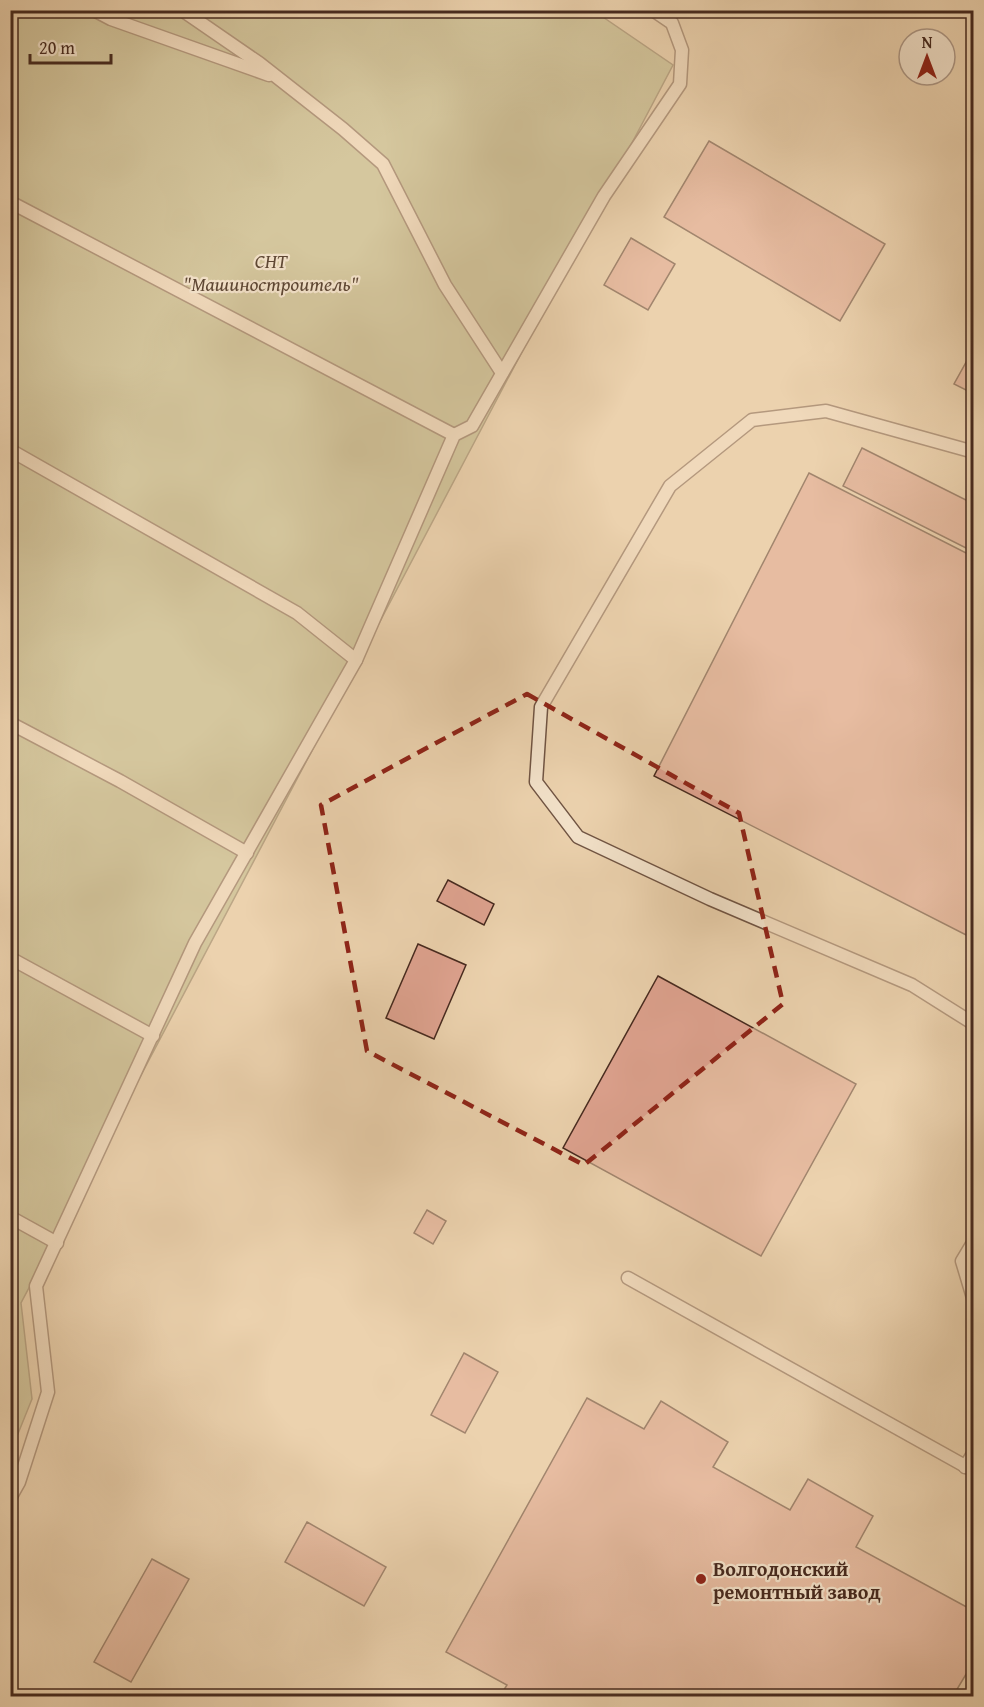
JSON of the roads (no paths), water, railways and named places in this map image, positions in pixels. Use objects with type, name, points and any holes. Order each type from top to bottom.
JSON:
[{"type":"lane","points":[[94,10],[111,19],[278,78]]},
{"type":"lane","points":[[182,10],[278,78],[343,129],[382,164],[446,285],[502,373]]},
{"type":"lane","points":[[10,1498],[48,1392],[36,1286],[195,944],[356,660],[454,435],[472,426],[604,196],[680,84],[682,50],[672,23],[653,10]]},
{"type":"lane","points":[[10,202],[454,435]]},
{"type":"lane","points":[[974,452],[826,411],[752,420],[670,486],[541,707],[536,782],[578,837],[710,899],[912,985],[974,1024]]},
{"type":"lane","points":[[10,450],[297,613],[356,660]]},
{"type":"lane","points":[[10,723],[120,781],[247,853]]},
{"type":"lane","points":[[10,958],[153,1036]]},
{"type":"lane","points":[[10,1217],[57,1243]]},
{"type":"lane","points":[[974,1242],[962,1261],[974,1301]]},
{"type":"lane","points":[[628,1278],[969,1469],[974,1452]]},
{"type":"place","name":"Волгодонский ремонтный завод","points":[[701,1579]]},
{"type":"park label","name":"СНТ \"Машиностроитель\"","points":[[271,272]]}]
